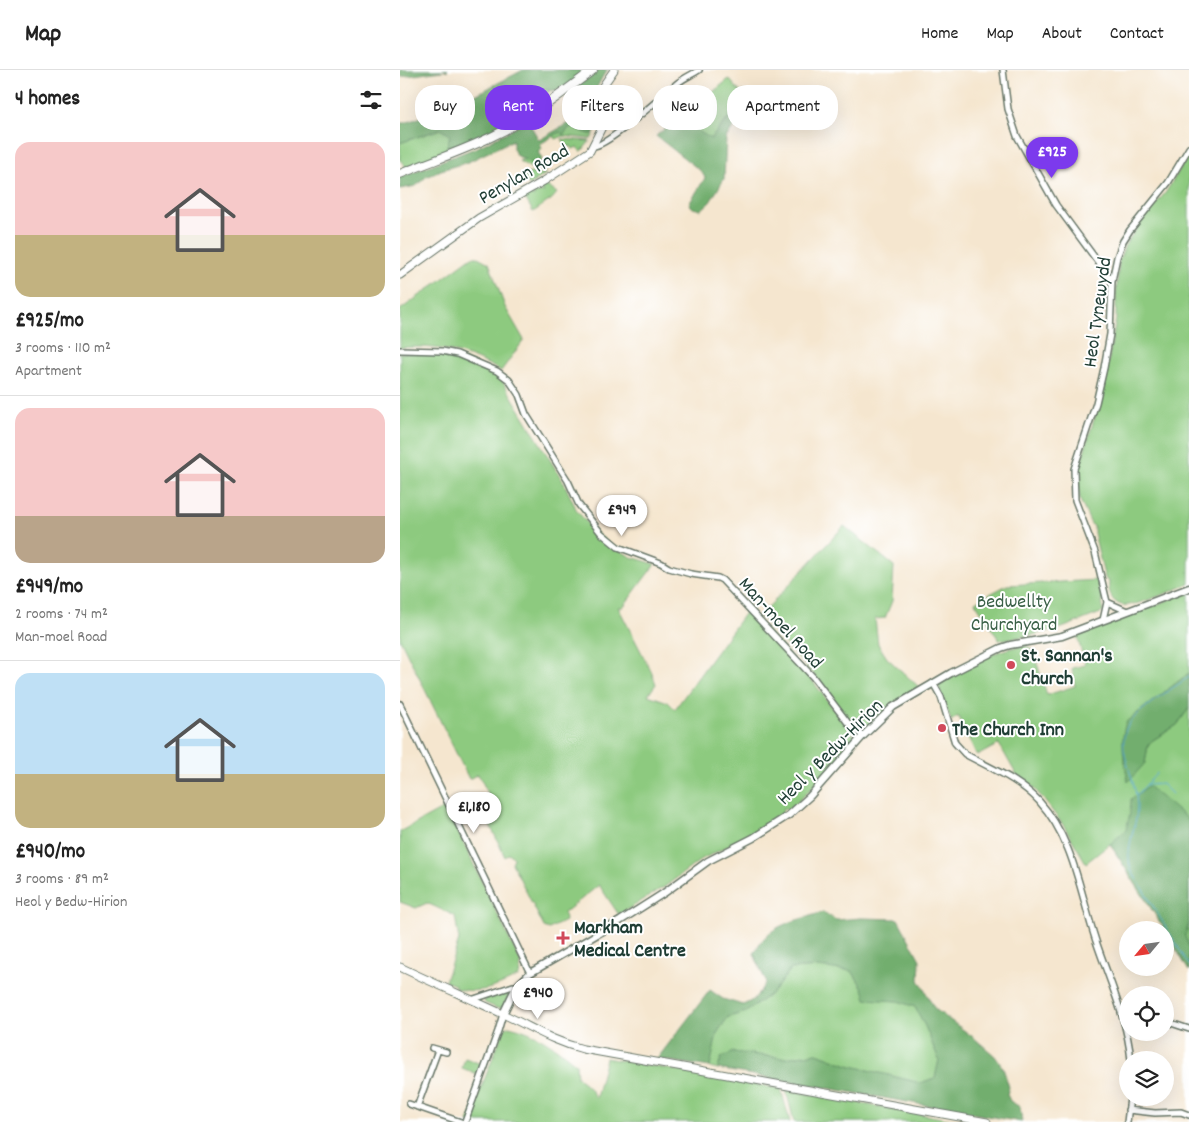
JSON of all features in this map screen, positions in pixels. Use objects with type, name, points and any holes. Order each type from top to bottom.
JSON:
[{"type":"main road","points":[[400,174],[474,145],[506,130],[593,70]]},
{"type":"main road","name":"Penylan Road","points":[[400,275],[478,218],[544,181],[587,154],[602,127],[604,117],[600,90],[614,70]]},
{"type":"main road","points":[[400,967],[564,1044],[987,1122]]},
{"type":"street","points":[[593,146],[600,146],[617,134],[681,80],[700,70]]},
{"type":"street","points":[[1003,70],[1008,109],[1016,136],[1056,205],[1112,281]]},
{"type":"street","name":"Heol Tynewydd","points":[[1107,602],[1095,552],[1075,500],[1074,469],[1096,403],[1104,368],[1110,334],[1112,281],[1117,257],[1123,241],[1168,183],[1189,148]]},
{"type":"street","name":"Man-moel Road","points":[[400,350],[442,351],[457,354],[496,371],[509,380],[519,395],[526,414],[568,481],[579,505],[601,533],[618,547],[661,563],[669,568],[722,580],[813,677],[848,723],[863,736]]},
{"type":"street","name":"Heol y Bedw-Hirion","points":[[503,1014],[516,987],[530,973],[620,921],[664,893],[708,861],[753,838],[786,818],[810,796],[863,736],[893,707],[933,683],[1001,648],[1054,639],[1189,588]]},
{"type":"street","points":[[1103,620],[1107,602],[1127,611]]},
{"type":"street","points":[[933,683],[941,696],[955,743],[960,749],[979,762],[1013,780],[1029,792],[1040,802],[1060,829],[1075,868],[1096,942],[1119,1003]]},
{"type":"street","points":[[400,704],[530,973]]},
{"type":"street","points":[[470,1000],[513,986],[516,987]]},
{"type":"street","points":[[465,1122],[503,1014]]},
{"type":"street","points":[[1174,1024],[1189,1029]]},
{"type":"street","points":[[417,1106],[435,1049],[446,1052]]},
{"type":"street","points":[[409,1104],[461,1122]]},
{"type":"street","points":[[1127,1122],[1129,1106]]},
{"type":"street","points":[[1128,1110],[1155,1113],[1181,1112],[1189,1115]]},
{"type":"green space","points":[[400,70],[448,70],[400,77]]},
{"type":"green space","points":[[523,70],[585,70],[572,81],[562,85],[561,88],[552,91],[552,85],[494,85]]},
{"type":"green space","points":[[599,70],[608,70],[598,85],[579,85]]},
{"type":"green space","points":[[729,79],[734,85],[727,85],[727,120],[710,139],[697,130],[717,130],[717,89]]},
{"type":"green space","points":[[485,90],[485,130],[500,130],[445,154],[450,135],[442,130],[475,130],[475,95]]},
{"type":"green space","points":[[415,119],[415,130],[437,130],[400,143],[400,123]]},
{"type":"green space","points":[[727,120],[727,130],[731,130],[726,138],[724,179],[710,202],[701,210],[693,208],[689,204],[705,178],[702,172],[656,136],[663,130],[697,130],[711,139]]},
{"type":"green space","points":[[562,127],[562,130],[567,130],[563,135],[560,132],[540,144],[542,149],[538,152],[542,159],[540,161],[542,165],[533,164],[516,155],[513,148],[513,140],[468,162],[441,170],[426,177],[416,186],[400,189],[400,177],[478,147],[511,130],[533,130],[539,140]]},
{"type":"green space","points":[[437,130],[442,130],[450,135],[445,154],[406,167],[400,160],[400,143]]},
{"type":"green space","points":[[564,130],[594,133],[591,139],[563,136],[556,139],[553,135]]},
{"type":"green space","points":[[579,130],[595,130],[594,133],[590,134]]},
{"type":"green space","points":[[562,139],[590,141],[581,152],[577,147],[573,149],[571,146],[567,147]]},
{"type":"green space","points":[[1189,154],[1189,584],[1136,604],[1122,605],[1112,598],[1109,581],[1106,580],[1104,575],[1094,526],[1091,524],[1080,500],[1077,474],[1103,391],[1116,319],[1119,261],[1125,245],[1166,192]]},
{"type":"green space","points":[[525,159],[533,164],[542,165],[546,171],[531,168],[519,161]]},
{"type":"green space","points":[[523,174],[546,174],[529,185]]},
{"type":"green space","points":[[545,185],[557,193],[552,199],[533,212],[524,196],[530,193],[533,197],[533,192],[544,192],[543,190],[534,191]]},
{"type":"green space","points":[[472,257],[478,257],[489,263],[505,307],[524,340],[501,371],[477,359],[452,351],[427,347],[400,348],[400,310]]},
{"type":"green space","points":[[400,353],[442,353],[470,361],[500,377],[564,483],[577,511],[595,532],[612,546],[631,557],[655,564],[623,607],[618,607],[656,684],[648,695],[668,702],[675,709],[747,610],[811,679],[853,734],[855,740],[830,770],[788,811],[783,808],[782,815],[756,832],[702,859],[663,888],[619,915],[599,885],[564,913],[565,921],[549,929],[544,927],[512,863],[514,858],[508,854],[505,857],[479,801],[489,795],[478,774],[469,779],[400,639]]},
{"type":"green space","points":[[844,526],[894,566],[892,601],[885,618],[875,619],[878,644],[887,658],[919,687],[901,698],[869,725],[861,728],[849,722],[814,675],[760,616]]},
{"type":"green space","name":"Bedwellty Churchyard","points":[[1097,580],[1102,596],[1103,612],[1062,628],[1028,636],[999,640],[975,602],[1007,585]]},
{"type":"green space","points":[[1189,592],[1189,673],[1126,722],[1145,763],[1148,745],[1177,725],[1189,708],[1189,971],[1174,945],[1174,921],[1159,921],[1110,844],[1086,863],[1064,826],[1033,787],[1016,774],[999,744],[977,756],[958,716],[951,721],[942,697],[939,683],[994,654],[1027,646],[1033,651],[1047,695],[1075,686],[1072,668],[1085,665],[1077,635]]},
{"type":"green space","points":[[1189,673],[1189,708],[1177,725],[1148,745],[1145,763],[1128,782],[1123,744],[1126,722]]},
{"type":"green space","points":[[1148,786],[1189,820],[1189,923],[1185,936],[1189,947],[1189,971],[1174,945],[1174,921],[1159,921],[1110,844],[1126,830],[1131,799]]},
{"type":"green space","points":[[444,808],[447,809],[521,963],[519,976],[504,984],[488,989],[464,990],[455,988],[455,985],[445,981],[459,940],[455,916],[427,903],[416,908],[400,902],[400,832]]},
{"type":"green space","points":[[823,912],[836,920],[861,918],[898,919],[920,960],[919,980],[935,1009],[995,1056],[1003,1068],[1009,1087],[1007,1094],[1010,1101],[1020,1107],[1022,1122],[718,1069],[721,1058],[733,1052],[785,1058],[817,1053],[848,1065],[920,1083],[935,1078],[939,1060],[915,1007],[898,1001],[866,999],[863,988],[852,971],[818,967],[791,969],[772,993],[746,1012],[728,1017],[717,1033],[710,1067],[657,1059],[710,990],[723,999],[743,1005],[755,999],[766,982],[754,954],[760,944],[774,930],[783,925]]},
{"type":"green space","points":[[818,967],[852,971],[863,988],[867,999],[898,1001],[915,1007],[939,1060],[935,1078],[920,1083],[848,1065],[817,1053],[785,1058],[763,1056],[721,1058],[718,1069],[710,1067],[717,1033],[728,1017],[746,1012],[772,993],[791,969]]},
{"type":"green space","points":[[505,992],[509,995],[503,1007],[499,1009],[484,1001],[486,998]]},
{"type":"green space","points":[[509,1026],[536,1036],[569,1058],[576,1064],[577,1077],[587,1085],[596,1098],[606,1058],[781,1089],[790,1122],[468,1122],[502,1034],[505,1028]]},
{"type":"green space","points":[[465,1058],[481,1064],[477,1074],[462,1068]]},
{"type":"green space","points":[[786,1090],[964,1122],[794,1122]]},
{"type":"waterway","points":[[1189,677],[1138,714],[1127,727],[1124,736],[1125,757],[1137,806],[1129,853],[1131,870],[1189,965]]},
{"type":"waterway","points":[[1136,796],[1157,773]]},
{"type":"waterway","points":[[1147,785],[1162,784],[1172,794]]},
{"type":"place","name":"St. Sannan's Church","points":[[1011,665]]},
{"type":"place","name":"The Church Inn","points":[[942,728]]},
{"type":"place","name":"Markham Medical Centre","points":[[563,938]]}]
